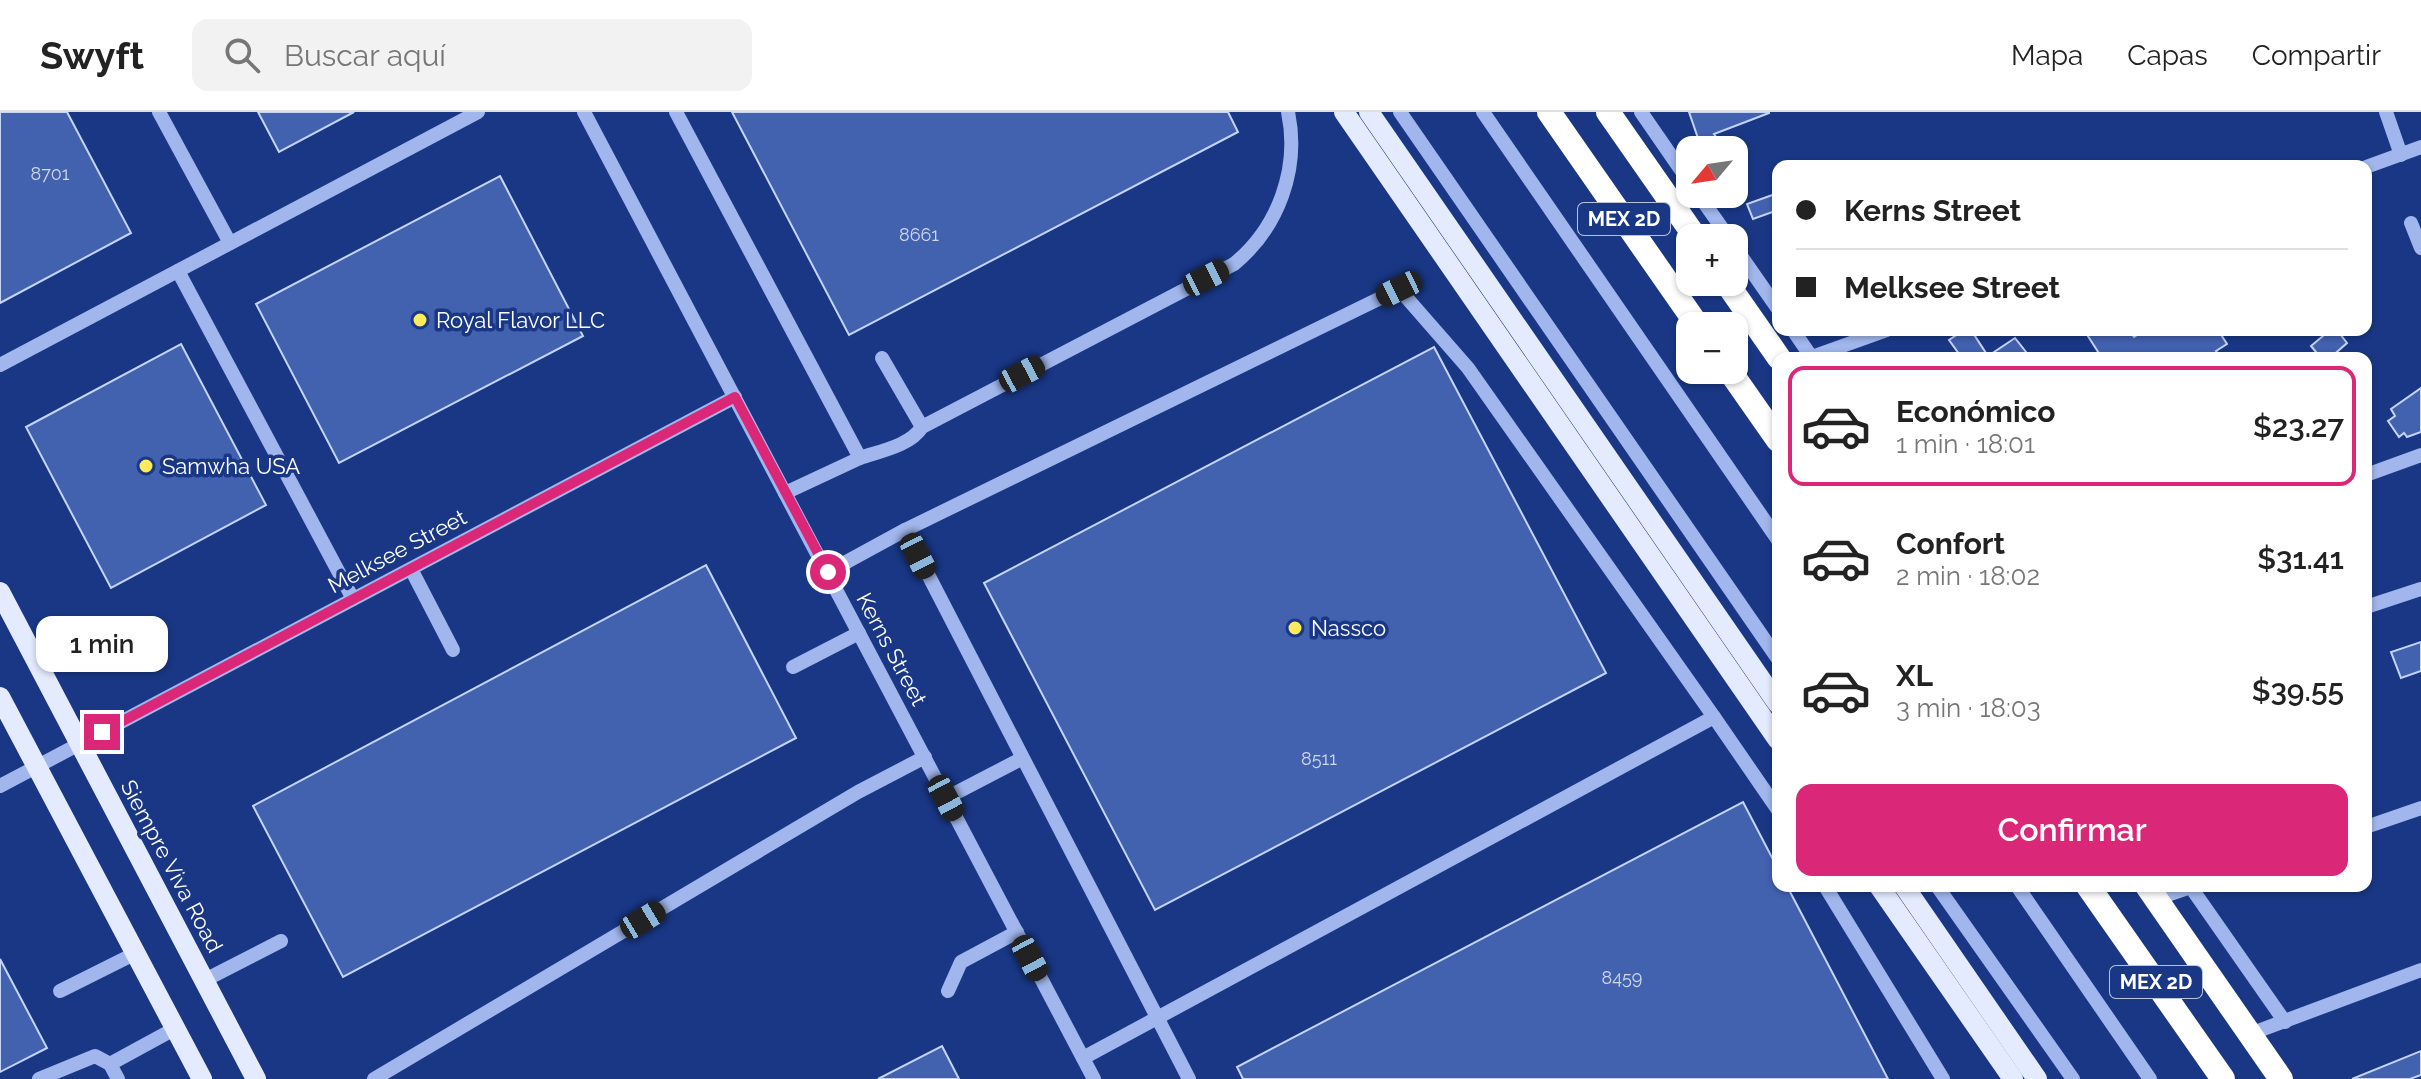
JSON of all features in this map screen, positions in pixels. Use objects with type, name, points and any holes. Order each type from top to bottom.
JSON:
[{"type":"highway","name":"MEX 2D","points":[[1549,112],[1688,312]]},
{"type":"highway","name":"MEX 2D","points":[[1608,112],[1686,224]]},
{"type":"highway","points":[[1736,296],[1775,352]]},
{"type":"highway","points":[[1739,384],[1772,431]]},
{"type":"highway","name":"MEX 2D","points":[[2092,892],[2223,1079]]},
{"type":"highway","name":"MEX 2D","points":[[2152,892],[2281,1079]]},
{"type":"main road","points":[[1344,112],[1772,731]]},
{"type":"main road","points":[[1369,112],[1772,695]]},
{"type":"main road","name":"Siempre Viva Road","points":[[0,592],[256,1079]]},
{"type":"main road","points":[[0,697],[202,1079]]},
{"type":"main road","points":[[1883,892],[2013,1079]]},
{"type":"main road","points":[[1908,892],[2037,1079]]},
{"type":"street","points":[[159,112],[230,243]]},
{"type":"street","points":[[0,365],[478,112]]},
{"type":"street","name":"Kerns Street","points":[[584,112],[1094,1079]]},
{"type":"street","points":[[676,112],[860,458]]},
{"type":"street","points":[[785,493],[916,436],[922,427],[1234,264],[1255,247],[1275,214],[1291,171],[1288,112]]},
{"type":"street","points":[[1400,112],[1772,650]]},
{"type":"street","points":[[1483,112],[1772,531]]},
{"type":"street","points":[[1641,112],[1676,163]]},
{"type":"street","points":[[2386,112],[2401,155]]},
{"type":"street","points":[[2372,165],[2421,147]]},
{"type":"street","points":[[2411,223],[2421,248]]},
{"type":"street","points":[[1748,266],[1772,300]]},
{"type":"street","points":[[178,271],[353,599]]},
{"type":"street","points":[[828,572],[905,530],[1399,289],[1468,368],[1772,801]]},
{"type":"street","points":[[1827,352],[1871,336]]},
{"type":"street","points":[[882,358],[922,427]]},
{"type":"street","name":"Melksee Street","points":[[0,786],[735,397]]},
{"type":"street","points":[[2372,473],[2421,455]]},
{"type":"street","points":[[905,530],[1189,1079]]},
{"type":"street","points":[[411,569],[453,650]]},
{"type":"street","points":[[2372,605],[2421,589]]},
{"type":"street","points":[[793,667],[859,633]]},
{"type":"street","points":[[1083,1058],[1714,717]]},
{"type":"street","points":[[374,1079],[858,792],[925,757]]},
{"type":"street","points":[[946,798],[1021,759]]},
{"type":"street","points":[[2372,825],[2421,808]]},
{"type":"street","points":[[1829,892],[1943,1079]]},
{"type":"street","points":[[1941,892],[2073,1079]]},
{"type":"street","points":[[2021,892],[2150,1079]]},
{"type":"street","points":[[2195,892],[2285,1022]]},
{"type":"street","points":[[948,991],[961,962],[1017,932]]},
{"type":"street","points":[[205,980],[281,941]]},
{"type":"street","points":[[60,991],[136,953]]},
{"type":"street","points":[[2250,1034],[2421,970]]},
{"type":"street","points":[[110,1064],[176,1028]]},
{"type":"street","points":[[39,1079],[95,1056],[110,1064],[118,1079]]},
{"type":"building","points":[[0,112],[67,112],[131,233],[0,303]]},
{"type":"building","points":[[258,112],[354,112],[279,152]]},
{"type":"building","points":[[732,112],[1228,112],[1238,132],[849,335]]},
{"type":"building","points":[[1689,112],[1769,112],[1714,134],[1715,136],[1697,136]]},
{"type":"building","name":"Royal Flavor LLC","points":[[500,176],[583,336],[339,463],[256,304]]},
{"type":"building","points":[[1772,195],[1772,212],[1753,219],[1748,204]]},
{"type":"building","points":[[1955,336],[1975,336],[1985,352],[1958,352],[1949,340]]},
{"type":"building","points":[[2088,336],[2222,336],[2227,344],[2217,352],[2098,352]]},
{"type":"building","points":[[2323,336],[2342,336],[2347,343],[2337,352],[2316,352],[2311,346]]},
{"type":"building","points":[[2015,338],[2026,352],[1994,352]]},
{"type":"building","name":"Samwha USA","points":[[181,344],[266,505],[111,588],[26,427]]},
{"type":"building","name":"Nassco","points":[[1434,347],[1606,673],[1155,910],[984,583]]},
{"type":"building","points":[[2421,388],[2421,432],[2407,437],[2404,433],[2399,437],[2388,421],[2395,416],[2391,409]]},
{"type":"building","points":[[706,565],[796,738],[343,977],[253,806]]},
{"type":"building","points":[[2421,642],[2421,671],[2401,678],[2391,652]]},
{"type":"building","points":[[1743,802],[1772,858],[1772,892],[1790,892],[1888,1079],[1243,1079],[1237,1067]]},
{"type":"building","points":[[0,959],[47,1048],[0,1072]]},
{"type":"building","points":[[942,1046],[959,1079],[878,1079]]},
{"type":"building","points":[[2421,1051],[2421,1075],[2410,1079],[2352,1079]]},
{"type":"place","name":"Royal Flavor LLC","points":[[420,320]]},
{"type":"place","name":"Samwha USA","points":[[146,466]]},
{"type":"place","name":"Nassco","points":[[1295,628]]},
{"type":"route","points":[[102,732],[735,397],[828,572]]}]
